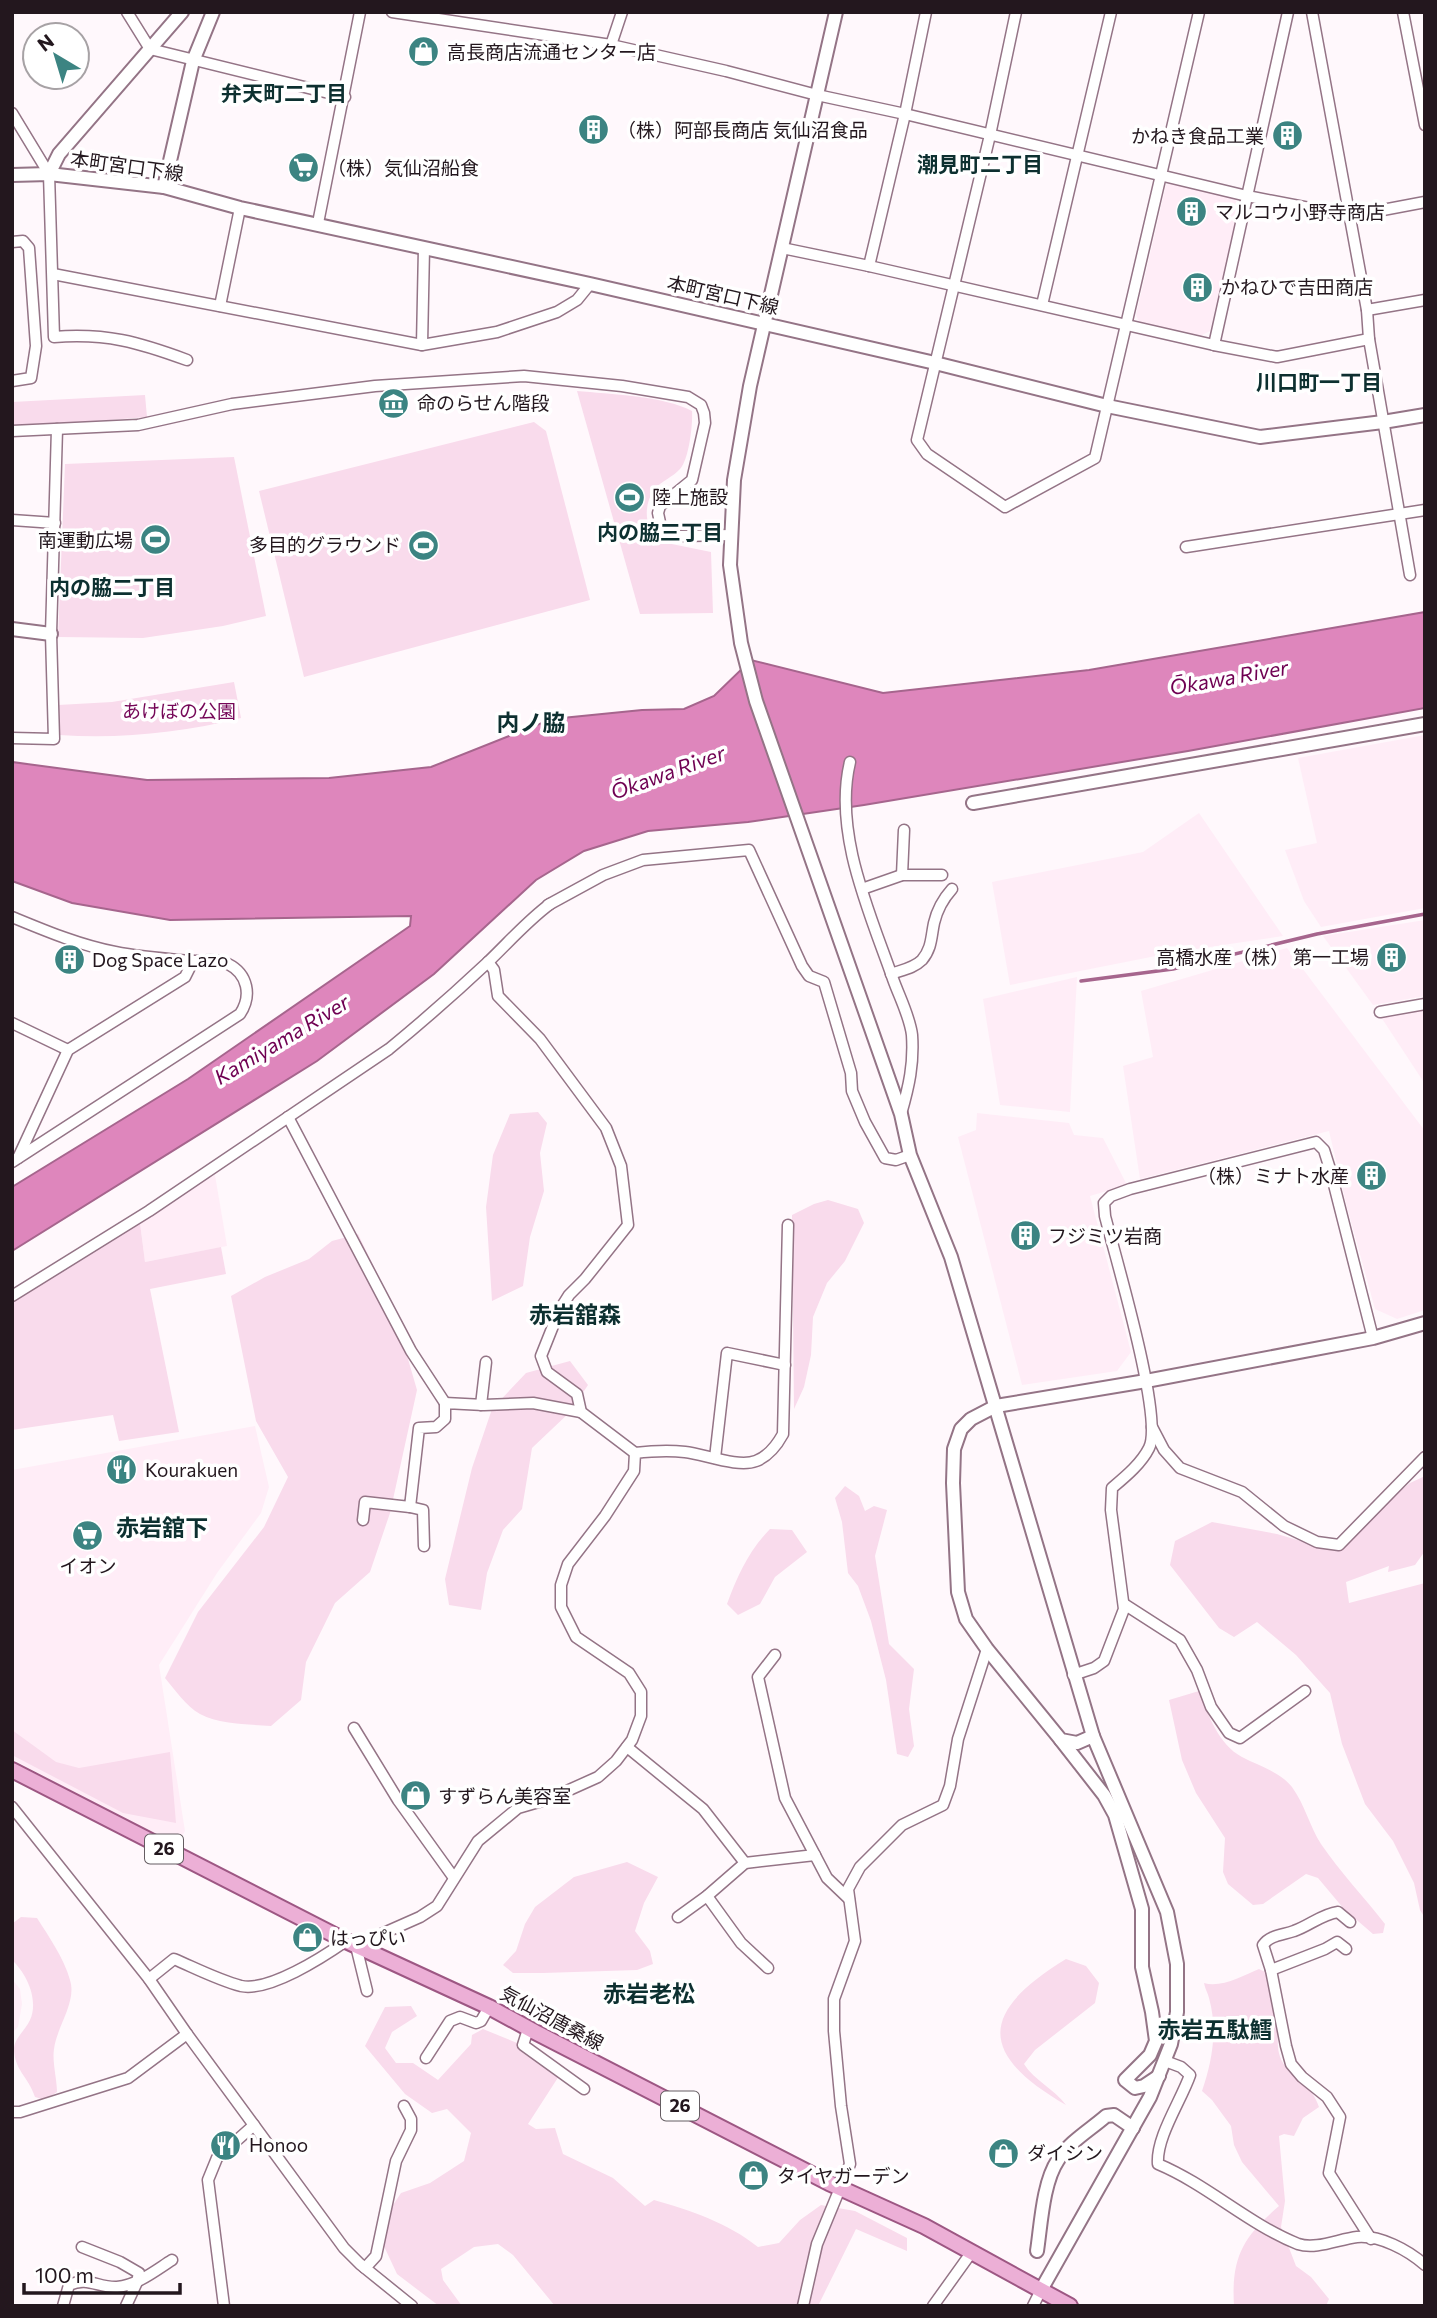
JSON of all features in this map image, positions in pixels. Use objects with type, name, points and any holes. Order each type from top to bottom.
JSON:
[{"type":"main road","name":"気仙沼唐桑線","points":[[12,1770],[354,1945],[489,2007],[841,2187],[924,2225],[1070,2306]]},
{"type":"street","points":[[127,12],[150,50],[345,97]]},
{"type":"street","points":[[48,174],[59,153],[182,12]]},
{"type":"street","points":[[164,187],[193,61],[213,12]]},
{"type":"street","points":[[318,223],[360,12]]},
{"type":"street","points":[[392,12],[611,44],[1247,196],[1350,216],[1425,202]]},
{"type":"street","points":[[611,44],[622,12]]},
{"type":"street","points":[[836,12],[750,386],[734,480],[730,565],[741,643],[756,701],[901,1114],[910,1155],[951,1258],[1093,1736],[1167,1912],[1177,1964],[1177,2012],[1166,2061],[1133,2128],[1033,2306]]},
{"type":"street","points":[[869,266],[926,12]]},
{"type":"street","points":[[1016,12],[990,135],[917,440],[928,454],[1005,508],[1095,458],[1199,12]]},
{"type":"street","points":[[1042,305],[1111,12]]},
{"type":"street","points":[[1214,345],[1288,12]]},
{"type":"street","points":[[1312,12],[1367,310],[1369,339],[1410,575]]},
{"type":"street","points":[[1403,12],[1425,124]]},
{"type":"street","points":[[12,113],[48,174],[54,337],[86,335],[138,342],[187,360]]},
{"type":"street","name":"本町宮口下線","points":[[12,175],[48,174],[164,187],[240,208],[318,223],[935,363],[1107,407],[1260,437],[1425,415]]},
{"type":"street","points":[[220,306],[240,208]]},
{"type":"street","points":[[12,244],[23,249],[31,344],[27,373],[12,379]]},
{"type":"street","points":[[422,345],[424,247]]},
{"type":"street","points":[[782,248],[1277,357],[1369,339]]},
{"type":"street","points":[[53,274],[422,345],[497,332],[557,312],[577,300],[590,284]]},
{"type":"street","points":[[1367,310],[1425,300]]},
{"type":"street","points":[[12,431],[138,425],[232,404],[375,386],[524,376],[622,386],[688,397],[701,405],[704,413],[705,423],[692,480],[660,506],[658,513],[661,527],[679,536],[732,535]]},
{"type":"street","points":[[12,738],[54,739],[51,634],[57,429]]},
{"type":"street","points":[[1186,547],[1425,510]]},
{"type":"street","points":[[12,520],[55,523]]},
{"type":"street","points":[[12,629],[51,634]]},
{"type":"street","points":[[973,803],[1425,724]]},
{"type":"street","points":[[850,762],[845,780],[844,802],[851,851],[912,1032],[912,1077],[901,1114]]},
{"type":"street","points":[[902,875],[904,830]]},
{"type":"street","points":[[12,1296],[149,1211],[388,1049],[488,962],[549,904],[603,875],[643,860],[748,850],[802,966],[809,976],[824,982],[851,1073],[852,1091],[865,1122],[885,1158],[896,1160],[910,1155]]},
{"type":"street","points":[[862,889],[902,875],[942,875]]},
{"type":"street","points":[[891,974],[914,966],[922,960],[932,942],[940,905],[952,889]]},
{"type":"street","points":[[12,917],[64,939],[116,952],[193,961],[220,961],[240,972],[246,982],[248,994],[246,1005],[240,1014],[15,1160]]},
{"type":"street","points":[[15,1160],[68,1050],[185,977],[193,961]]},
{"type":"street","points":[[488,962],[494,970],[498,996],[540,1039],[586,1099],[606,1128],[621,1166],[628,1225],[586,1279],[569,1295],[559,1311],[541,1356],[547,1372],[577,1394],[581,1412]]},
{"type":"street","points":[[1380,1013],[1425,1004]]},
{"type":"street","points":[[12,1023],[68,1050]]},
{"type":"street","points":[[288,1117],[411,1352],[445,1403],[444,1419],[436,1427],[419,1428],[410,1507]]},
{"type":"street","points":[[1073,1675],[1094,1668],[1104,1661],[1124,1609],[1111,1510],[1112,1488],[1129,1473],[1150,1447],[1153,1418],[1104,1203],[1111,1196],[1130,1189],[1316,1142],[1324,1150],[1330,1169],[1373,1338]]},
{"type":"street","points":[[445,1403],[533,1403],[581,1412],[635,1453],[662,1450],[755,1462],[776,1447],[783,1434],[788,1225]]},
{"type":"street","points":[[1159,2076],[1144,2086],[1135,2088],[1125,2080],[1150,2055],[1156,2041],[1142,1967],[1142,1909],[1115,1815],[1099,1789],[966,1619],[958,1592],[953,1483],[954,1449],[961,1429],[971,1419],[996,1406],[1373,1338],[1425,1323]]},
{"type":"street","points":[[715,1458],[727,1353],[785,1365]]},
{"type":"street","points":[[481,1405],[486,1362]]},
{"type":"street","points":[[1152,1427],[1164,1450],[1180,1468],[1242,1492],[1284,1526],[1317,1542],[1339,1545],[1425,1457]]},
{"type":"street","points":[[149,1979],[174,1959],[243,1987],[277,1980],[420,1917],[437,1906],[478,1841],[518,1808],[549,1799],[598,1777],[616,1761],[632,1740],[641,1716],[641,1692],[629,1673],[576,1637],[561,1607],[561,1585],[568,1564],[605,1516],[634,1471],[635,1453]]},
{"type":"street","points":[[363,1520],[365,1502],[423,1510],[424,1546]]},
{"type":"street","points":[[1124,1604],[1180,1640],[1197,1670],[1211,1707],[1229,1733],[1241,1738],[1305,1691]]},
{"type":"street","points":[[803,2306],[817,2244],[850,2164],[837,2070],[834,1999],[855,1941],[848,1889],[860,1867],[902,1825],[934,1812],[943,1805],[950,1786],[958,1739],[987,1649]]},
{"type":"street","points":[[775,1655],[758,1677],[785,1798],[827,1878],[849,1899]]},
{"type":"street","points":[[354,1728],[398,1800],[454,1878]]},
{"type":"street","points":[[1061,1740],[1077,1743],[1093,1736]]},
{"type":"street","points":[[627,1747],[703,1809],[745,1863]]},
{"type":"street","points":[[12,1807],[149,1979],[344,2248],[412,2306]]},
{"type":"street","points":[[678,1917],[745,1863],[815,1856]]},
{"type":"street","points":[[707,1896],[741,1943],[768,1968]]},
{"type":"street","points":[[1350,1922],[1338,1912],[1329,1913],[1296,1931],[1267,1938],[1263,1945],[1272,1970],[1291,2064],[1302,2077],[1328,2097],[1340,2117],[1329,2173],[1371,2239]]},
{"type":"street","points":[[1272,1970],[1337,1942],[1346,1949]]},
{"type":"street","points":[[354,1945],[367,1991]]},
{"type":"street","points":[[426,2058],[450,2021],[460,2017],[476,2023],[481,2021],[489,2007]]},
{"type":"street","points":[[528,2029],[523,2045],[584,2089]]},
{"type":"street","points":[[12,2112],[20,2112],[128,2078],[187,2034]]},
{"type":"street","points":[[1166,2061],[1181,2067],[1190,2075],[1157,2155],[1158,2164],[1184,2175],[1255,2221],[1301,2245],[1337,2242],[1357,2237],[1385,2241],[1425,2265]]},
{"type":"street","points":[[365,2268],[377,2253],[396,2161],[411,2130],[411,2119],[404,2106]]},
{"type":"street","points":[[1037,2251],[1050,2174],[1058,2159],[1106,2116],[1114,2115],[1133,2128]]},
{"type":"street","points":[[224,2306],[208,2180],[216,2158],[254,2124]]},
{"type":"street","points":[[82,2247],[120,2262],[139,2273],[126,2306]]},
{"type":"street","points":[[933,2306],[971,2253]]},
{"type":"street","points":[[63,2306],[69,2285],[80,2280],[116,2287],[137,2281],[173,2260]]},
{"type":"shaded area","points":[[1174,182],[1234,197],[1239,207],[1210,331],[1200,336],[1139,322],[1136,315],[1166,185]]},
{"type":"shaded area","points":[[1425,735],[1425,908],[1321,927],[1304,901],[1285,850],[1317,843],[1298,758]]},
{"type":"shaded area","points":[[1199,813],[1283,936],[1176,952],[1010,985],[992,882],[1143,852]]},
{"type":"shaded area","name":"高橋水産（株） 第一工場","points":[[1425,920],[1425,996],[1373,1005],[1323,936]]},
{"type":"shaded area","points":[[1287,948],[1425,1131],[1425,1310],[1397,1319],[1375,1309],[1329,1131],[1140,1179],[1123,1066],[1153,1057],[1141,991]]},
{"type":"shaded area","points":[[1077,977],[1070,1112],[1000,1105],[983,999]]},
{"type":"shaded area","points":[[1425,1009],[1425,1084],[1381,1017]]},
{"type":"shaded area","points":[[977,1113],[1069,1123],[1074,1135],[1103,1138],[1127,1185],[1090,1196],[1131,1352],[1117,1371],[1022,1385],[958,1137],[976,1130]]},
{"type":"shaded area","points":[[215,1175],[227,1246],[145,1262],[140,1223],[182,1193]]},
{"type":"shaded area","points":[[255,1426],[269,1487],[261,1513],[217,1573],[159,1665],[185,1831],[176,1847],[12,1759],[12,1470]]},
{"type":"shaded area","points":[[12,1979],[20,1989],[22,2004],[18,2027],[12,2033]]},
{"type":"green space","name":"陸上施設","points":[[577,391],[652,399],[692,411],[686,458],[677,472],[654,490],[648,502],[647,516],[657,541],[711,552],[713,613],[640,614]]},
{"type":"green space","points":[[145,395],[147,417],[12,428],[12,402]]},
{"type":"green space","name":"多目的グラウンド","points":[[534,422],[546,431],[590,600],[304,677],[259,491]]},
{"type":"green space","name":"南運動広場","points":[[234,457],[266,616],[223,626],[143,638],[58,637],[65,464]]},
{"type":"green space","name":"あけぼの公園","points":[[234,682],[241,718],[150,734],[59,735],[58,705],[112,702]]},
{"type":"green space","points":[[538,1112],[547,1123],[540,1153],[544,1191],[530,1237],[523,1286],[492,1301],[486,1207],[493,1155],[510,1114]]},
{"type":"green space","points":[[828,1200],[858,1209],[864,1223],[845,1261],[827,1283],[813,1317],[811,1355],[804,1387],[794,1409],[792,1215]]},
{"type":"green space","points":[[140,1223],[145,1262],[221,1247],[226,1274],[150,1289],[179,1432],[119,1441],[113,1415],[12,1430],[12,1302]]},
{"type":"green space","points":[[358,1234],[392,1304],[417,1390],[390,1513],[370,1572],[335,1603],[306,1662],[301,1700],[271,1726],[217,1720],[190,1707],[165,1678],[198,1612],[264,1527],[288,1477],[256,1421],[231,1296],[265,1277],[309,1259],[332,1241]]},
{"type":"green space","points":[[570,1361],[588,1385],[570,1412],[532,1448],[522,1509],[503,1530],[487,1573],[481,1610],[449,1605],[445,1579],[472,1468],[492,1409],[526,1373]]},
{"type":"green space","points":[[1425,1476],[1425,1551],[1415,1565],[1388,1572],[1389,1566],[1346,1582],[1349,1603],[1425,1583],[1425,1918],[1420,1910],[1414,1883],[1393,1841],[1365,1804],[1342,1744],[1330,1693],[1296,1655],[1257,1622],[1234,1637],[1219,1628],[1170,1565],[1175,1541],[1212,1522],[1277,1534],[1318,1546],[1350,1535],[1410,1483]]},
{"type":"green space","points":[[845,1486],[859,1496],[865,1511],[874,1506],[887,1510],[875,1556],[889,1644],[914,1669],[909,1709],[914,1746],[908,1757],[897,1754],[886,1680],[871,1621],[858,1586],[848,1573],[842,1522],[835,1498]]},
{"type":"green space","points":[[770,1529],[792,1530],[807,1552],[775,1577],[760,1604],[738,1615],[727,1604],[744,1564]]},
{"type":"green space","points":[[1199,1691],[1215,1728],[1226,1744],[1242,1757],[1281,1777],[1292,1787],[1321,1844],[1385,1924],[1383,1933],[1373,1934],[1344,1909],[1318,1878],[1306,1874],[1263,1904],[1253,1905],[1228,1884],[1223,1872],[1225,1838],[1196,1793],[1182,1760],[1169,1700]]},
{"type":"green space","points":[[12,1730],[56,1762],[79,1768],[170,1752],[176,1823],[123,1813],[12,1755]]},
{"type":"green space","points":[[627,1862],[658,1877],[644,1903],[635,1931],[650,1951],[653,1964],[637,1970],[543,1973],[513,1973],[503,1965],[516,1951],[525,1924],[535,1907],[574,1877]]},
{"type":"green space","points":[[21,1917],[37,1918],[56,1948],[70,1980],[71,1997],[54,2049],[57,2092],[45,2100],[35,2097],[15,2056],[15,2044],[30,2020],[33,2004],[27,1980],[12,1960],[12,1924]]},
{"type":"green space","points":[[1066,1959],[1086,1966],[1099,1983],[1095,2003],[1035,2050],[1024,2064],[1066,2105],[1016,2068],[1004,2050],[1000,2032],[1005,2014],[1017,1996]]},
{"type":"green space","points":[[1259,1969],[1265,1972],[1275,2001],[1278,2049],[1282,2060],[1289,2072],[1312,2093],[1319,2107],[1303,2118],[1294,2136],[1279,2136],[1285,2201],[1281,2227],[1296,2266],[1311,2277],[1329,2299],[1326,2306],[1234,2306],[1235,2274],[1242,2249],[1256,2228],[1279,2206],[1242,2162],[1234,2145],[1231,2126],[1202,2091],[1209,2069],[1213,2034],[1212,2010],[1204,1983],[1225,1983]]},
{"type":"green space","points":[[411,2006],[417,2016],[392,2032],[385,2048],[396,2063],[413,2063],[438,2080],[471,2044],[472,2035],[483,2029],[517,2043],[526,2055],[547,2065],[559,2076],[528,2124],[536,2129],[555,2128],[563,2154],[613,2178],[645,2206],[654,2200],[695,2213],[734,2231],[758,2247],[779,2243],[800,2220],[821,2205],[855,2211],[907,2238],[907,2251],[856,2229],[818,2306],[555,2306],[513,2255],[498,2244],[474,2247],[441,2269],[443,2280],[462,2306],[439,2306],[397,2274],[382,2242],[383,2220],[401,2193],[430,2183],[464,2161],[471,2133],[447,2109],[432,2113],[405,2094],[365,2046],[385,2007]]},
{"type":"water","points":[[1425,612],[1425,708],[864,805],[748,822],[648,831],[584,851],[536,880],[434,974],[317,1061],[12,1251],[12,1187],[188,1079],[410,926],[411,916],[170,920],[72,903],[12,881],[12,762],[147,780],[329,778],[431,767],[552,719],[642,710],[684,709],[714,696],[751,660],[883,693],[1089,670]]},
{"type":"waterway","points":[[1081,981],[1173,969],[1317,934],[1425,914]]},
{"type":"place","name":"高長商店流通センター店","points":[[424,52]]},
{"type":"place","name":"（株）阿部長商店 気仙沼食品","points":[[594,130]]},
{"type":"place","name":"かねき食品工業","points":[[1287,136]]},
{"type":"place","name":"（株）気仙沼船食","points":[[304,168]]},
{"type":"place","name":"マルコウ小野寺商店","points":[[1192,212]]},
{"type":"place","name":"かねひで吉田商店","points":[[1198,287]]},
{"type":"place","name":"命のらせん階段","points":[[394,403]]},
{"type":"place","name":"陸上施設","points":[[629,497]]},
{"type":"place","name":"南運動広場","points":[[156,540]]},
{"type":"place","name":"多目的グラウンド","points":[[424,545]]},
{"type":"place","name":"高橋水産（株） 第一工場","points":[[1392,957]]},
{"type":"place","name":"Dog Space Lazo","points":[[69,960]]},
{"type":"place","name":"（株）ミナト水産","points":[[1372,1176]]},
{"type":"place","name":"フジミツ岩商","points":[[1025,1236]]},
{"type":"place","name":"Kourakuen","points":[[122,1470]]},
{"type":"place","name":"イオン","points":[[88,1535]]},
{"type":"place","name":"すずらん美容室","points":[[415,1796]]},
{"type":"place","name":"はっぴい","points":[[307,1938]]},
{"type":"place","name":"Honoo","points":[[226,2145]]},
{"type":"place","name":"ダイシン","points":[[1004,2153]]},
{"type":"place","name":"タイヤガーデン","points":[[754,2176]]},
{"type":"district","name":"弁天町二丁目","points":[[284,94]]},
{"type":"district","name":"潮見町二丁目","points":[[980,165]]},
{"type":"district","name":"川口町一丁目","points":[[1319,383]]},
{"type":"district","name":"内の脇三丁目","points":[[660,533]]},
{"type":"district","name":"内の脇二丁目","points":[[112,588]]},
{"type":"district","name":"内ノ脇","points":[[531,723]]},
{"type":"district","name":"赤岩舘森","points":[[575,1315]]},
{"type":"district","name":"赤岩舘下","points":[[162,1528]]},
{"type":"district","name":"赤岩老松","points":[[649,1994]]},
{"type":"district","name":"赤岩五駄鱈","points":[[1215,2030]]},
{"type":"water label","name":"Ōkawa River","points":[[1229,678]]},
{"type":"water label","name":"Ōkawa River","points":[[668,773]]},
{"type":"water label","name":"Kamiyama River","points":[[282,1040]]}]
